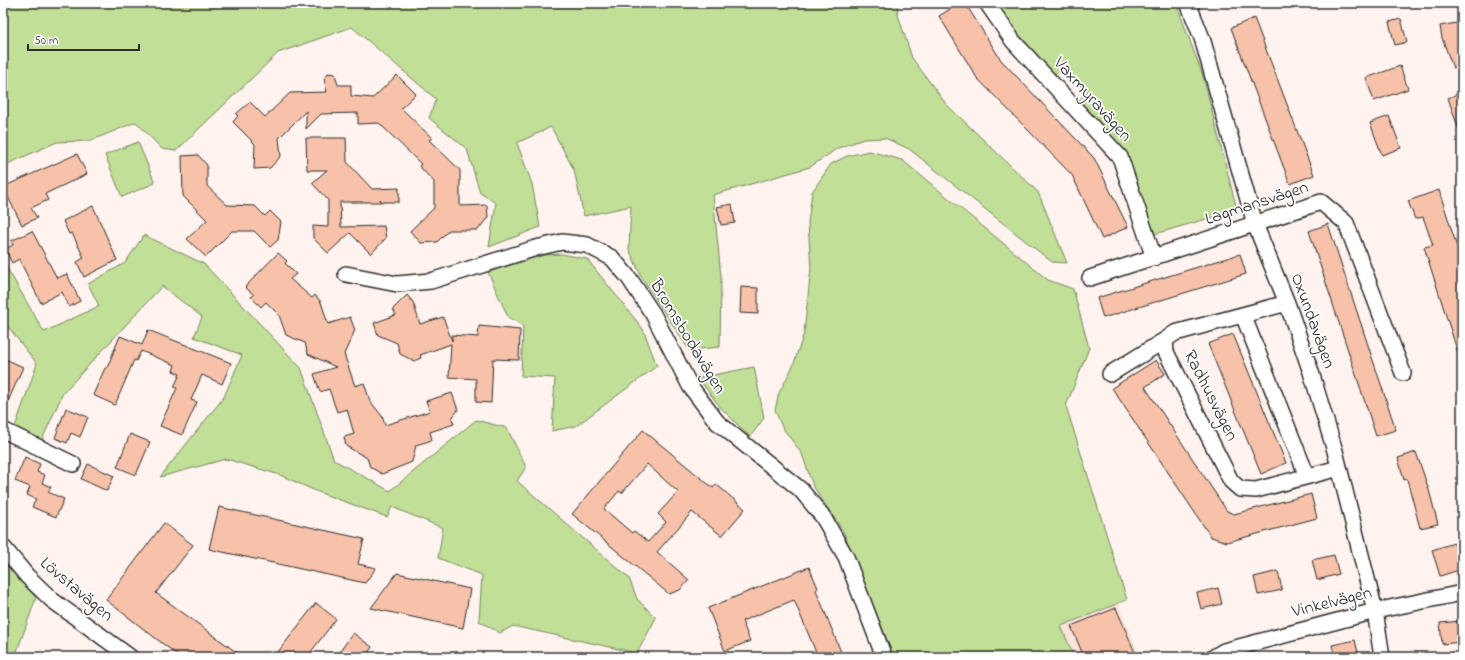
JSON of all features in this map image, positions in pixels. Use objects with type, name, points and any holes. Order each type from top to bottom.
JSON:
[{"type":"street","name":"Vaxmyravägen","points":[[987,3],[1013,42],[1120,157],[1154,258]]},
{"type":"street","name":"Oxundavägen","points":[[1188,3],[1202,38],[1255,224],[1287,303],[1311,372],[1339,468],[1375,611],[1382,657]]},
{"type":"street","name":"Lagmansvägen","points":[[1090,278],[1321,202],[1346,223],[1403,373]]},
{"type":"street","name":"Bromsbodavägen","points":[[346,274],[397,284],[431,281],[536,248],[562,242],[587,245],[612,258],[629,278],[654,314],[690,386],[717,422],[801,490],[823,518],[846,557],[884,657]]},
{"type":"street","name":"Radhusvägen","points":[[1287,303],[1175,333],[1165,340],[1166,352],[1231,481],[1240,489],[1256,490],[1339,468]]},
{"type":"street","points":[[1243,315],[1307,476]]},
{"type":"street","points":[[1110,374],[1165,340]]},
{"type":"street","points":[[3,430],[73,464]]},
{"type":"street","name":"Lövstavägen","points":[[3,547],[27,576],[52,600],[130,657]]},
{"type":"street","name":"Vinkelvägen","points":[[1214,657],[1224,651],[1375,611],[1462,593]]},
{"type":"shaded area","points":[[1119,604],[1140,657],[1074,657],[1061,626]]},
{"type":"green space","points":[[3,3],[897,3],[898,15],[912,58],[946,104],[1038,192],[1067,263],[1052,262],[909,149],[885,138],[864,139],[838,148],[810,167],[713,195],[721,277],[720,347],[689,350],[642,278],[629,249],[631,206],[584,216],[574,170],[551,127],[517,143],[532,184],[540,227],[489,247],[496,203],[480,193],[467,149],[429,118],[436,99],[352,27],[278,53],[176,151],[162,149],[136,122],[90,141],[57,142],[3,166]]},
{"type":"green space","points":[[995,3],[1176,3],[1203,76],[1237,210],[1155,234],[1124,154],[1078,101],[1087,93],[1063,67],[1054,75],[1020,37]]},
{"type":"green space","points":[[138,142],[155,183],[122,197],[105,155]]},
{"type":"green space","points":[[869,151],[902,160],[1048,280],[1073,289],[1089,348],[1066,406],[1127,600],[1061,626],[1074,657],[894,657],[843,531],[813,486],[802,454],[782,427],[775,410],[779,393],[793,366],[804,333],[811,268],[808,223],[812,192],[831,164],[847,156]]},
{"type":"green space","points":[[144,235],[204,264],[301,368],[334,460],[390,491],[476,420],[507,428],[526,467],[517,481],[629,578],[637,599],[656,618],[637,653],[513,626],[500,633],[479,621],[482,575],[438,558],[443,528],[392,507],[387,517],[318,492],[280,475],[226,459],[160,477],[224,397],[242,355],[194,337],[202,317],[162,286],[63,393],[42,440],[15,427],[37,364],[3,320],[3,261],[44,332],[99,306],[88,284],[125,263]]},
{"type":"green space","points":[[562,254],[587,259],[643,329],[657,366],[576,426],[552,431],[555,378],[521,376],[523,326],[508,317],[488,272],[544,255]]},
{"type":"green space","points":[[754,367],[764,418],[750,437],[721,408],[698,378]]},
{"type":"green space","points":[[3,561],[36,598],[15,657],[3,657]]},
{"type":"building","points":[[960,3],[965,3],[1001,60],[1094,158],[1128,227],[1102,239],[1072,175],[977,78],[939,16]]},
{"type":"building","points":[[1254,18],[1314,175],[1290,184],[1231,28]]},
{"type":"building","points":[[1401,19],[1407,42],[1395,45],[1389,22]]},
{"type":"building","points":[[1462,22],[1462,65],[1453,68],[1442,38],[1440,26]]},
{"type":"building","points":[[1400,66],[1408,89],[1374,101],[1366,78]]},
{"type":"building","points":[[328,73],[335,74],[338,85],[351,85],[351,96],[373,98],[397,75],[416,94],[401,108],[432,138],[429,140],[460,170],[460,206],[487,205],[488,217],[478,230],[449,230],[437,242],[421,243],[410,231],[434,208],[434,182],[419,166],[421,164],[379,123],[358,124],[358,113],[321,114],[306,129],[306,111],[279,138],[281,156],[270,168],[254,169],[255,144],[233,122],[238,116],[236,114],[250,102],[265,117],[290,93],[327,92],[324,79]]},
{"type":"building","points":[[1462,92],[1462,133],[1460,133],[1448,98]]},
{"type":"building","points":[[1389,116],[1401,148],[1382,155],[1370,123]]},
{"type":"building","points":[[306,138],[346,138],[347,162],[372,189],[399,188],[399,202],[382,202],[380,199],[381,202],[340,202],[341,227],[384,226],[386,238],[371,254],[350,233],[328,253],[313,238],[313,226],[328,227],[328,200],[312,183],[327,170],[307,170]]},
{"type":"building","points":[[77,154],[87,174],[45,194],[48,200],[31,208],[37,218],[22,225],[3,187]]},
{"type":"building","points":[[198,155],[207,165],[207,186],[227,205],[255,206],[265,216],[270,211],[281,222],[278,240],[270,247],[254,231],[232,231],[206,257],[187,239],[207,220],[183,196],[182,156]]},
{"type":"building","points":[[1439,190],[1462,263],[1462,356],[1459,356],[1424,247],[1433,245],[1423,217],[1415,219],[1408,201]]},
{"type":"building","points":[[732,204],[735,223],[721,225],[717,207]]},
{"type":"building","points":[[93,206],[117,260],[84,277],[77,262],[84,258],[72,233],[69,234],[63,221]]},
{"type":"building","points":[[1328,224],[1396,430],[1376,436],[1309,231]]},
{"type":"building","points":[[32,231],[57,278],[67,274],[80,301],[69,307],[62,292],[41,303],[19,259],[12,263],[5,249],[13,245],[11,241]]},
{"type":"building","points":[[278,253],[287,261],[285,263],[296,274],[290,279],[312,298],[315,295],[321,302],[328,324],[350,317],[355,330],[344,354],[355,386],[364,383],[370,401],[382,416],[385,425],[430,411],[426,401],[452,393],[458,410],[452,418],[454,424],[430,432],[432,440],[416,445],[412,462],[382,474],[370,467],[367,458],[346,446],[344,437],[354,434],[347,409],[337,412],[329,389],[320,392],[314,374],[336,367],[308,354],[305,343],[286,335],[279,315],[266,302],[261,307],[251,297],[254,295],[245,287]]},
{"type":"building","points":[[1240,254],[1246,274],[1103,318],[1097,298]]},
{"type":"building","points":[[741,287],[758,288],[758,314],[740,313]]},
{"type":"building","points":[[407,295],[413,302],[420,324],[443,317],[452,341],[452,335],[478,337],[479,326],[520,330],[519,360],[493,359],[491,403],[476,402],[476,379],[449,377],[451,344],[420,355],[421,358],[414,361],[400,354],[397,343],[378,335],[374,323],[396,315],[393,309]]},
{"type":"building","points":[[148,330],[231,363],[222,384],[202,375],[191,400],[197,402],[182,435],[160,426],[177,388],[174,387],[180,374],[173,371],[175,365],[141,351],[136,361],[134,360],[115,405],[93,395],[105,368],[107,368],[120,336],[142,345]]},
{"type":"building","points":[[1233,334],[1286,463],[1261,474],[1208,344]]},
{"type":"building","points":[[3,358],[23,367],[3,413]]},
{"type":"building","points":[[1156,360],[1165,374],[1145,387],[1227,511],[1234,514],[1311,494],[1317,518],[1227,542],[1211,537],[1112,388]]},
{"type":"building","points":[[66,408],[88,417],[80,437],[71,433],[67,443],[55,438]]},
{"type":"building","points":[[643,430],[713,488],[716,484],[745,509],[722,536],[692,512],[657,552],[689,580],[680,590],[669,594],[572,514]],"holes":[[[647,464],[678,492],[658,514],[666,522],[648,542],[634,531],[632,533],[604,509],[619,491],[622,493]]]},
{"type":"building","points":[[130,434],[150,442],[136,475],[117,467]]},
{"type":"building","points":[[1416,452],[1429,490],[1438,524],[1420,528],[1407,479],[1404,480],[1398,458]]},
{"type":"building","points":[[25,457],[40,464],[37,472],[45,475],[42,483],[51,487],[48,492],[64,499],[56,517],[32,507],[36,499],[27,495],[30,487],[15,481]]},
{"type":"building","points":[[88,464],[114,476],[107,491],[81,479]]},
{"type":"building","points":[[219,507],[364,539],[358,564],[376,568],[365,583],[209,549]]},
{"type":"building","points":[[164,523],[193,545],[156,593],[243,657],[180,657],[106,600]]},
{"type":"building","points":[[1454,543],[1462,569],[1440,576],[1432,550]]},
{"type":"building","points":[[1334,555],[1339,574],[1317,580],[1312,560]]},
{"type":"building","points":[[809,567],[818,588],[816,590],[843,657],[818,657],[794,600],[742,621],[750,641],[725,651],[708,608]]},
{"type":"building","points":[[1278,571],[1282,590],[1258,595],[1254,577]]},
{"type":"building","points":[[397,573],[470,589],[463,628],[371,608]]},
{"type":"building","points":[[1218,588],[1222,604],[1201,609],[1197,593]]},
{"type":"building","points":[[316,603],[336,619],[307,657],[274,657]]},
{"type":"building","points":[[1116,608],[1137,657],[1084,657],[1071,626]]},
{"type":"building","points":[[1461,621],[1462,642],[1442,644],[1440,623]]},
{"type":"building","points":[[353,633],[372,647],[365,657],[336,657]]},
{"type":"building","points":[[1355,640],[1359,657],[1335,657],[1332,645]]}]
